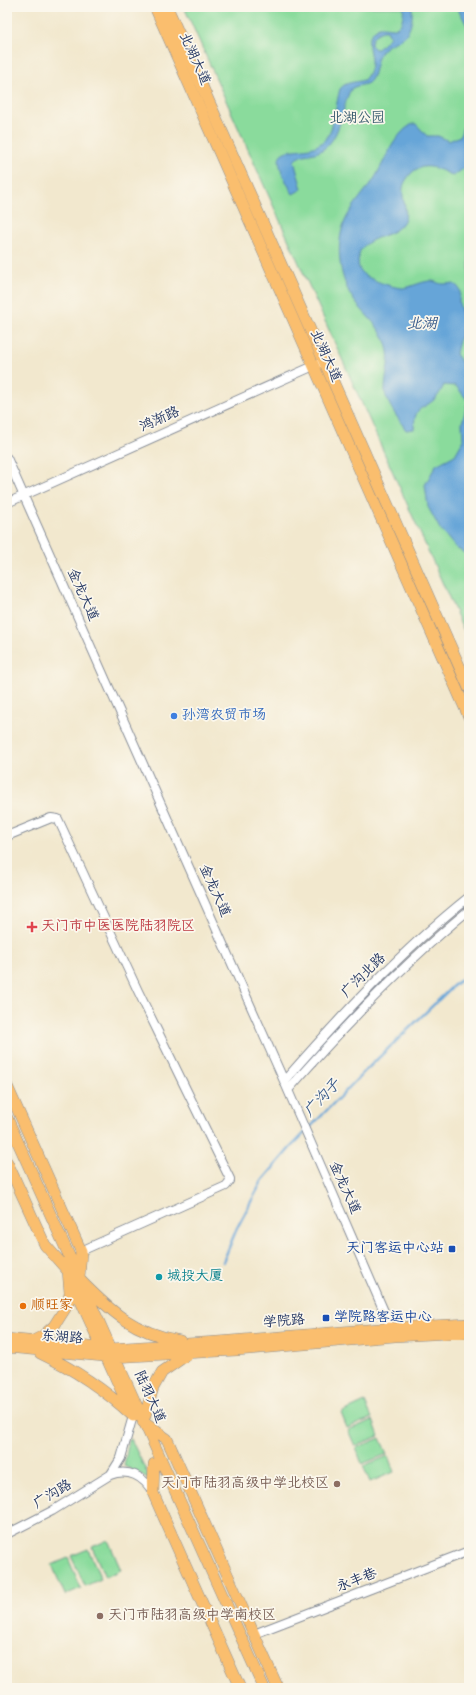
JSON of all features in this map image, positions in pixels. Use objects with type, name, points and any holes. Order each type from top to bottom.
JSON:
[{"type":"main road","name":"北湖大道","points":[[155,7],[469,717]]},
{"type":"main road","name":"北湖大道","points":[[167,7],[469,688]]},
{"type":"main road","points":[[7,1086],[81,1251],[79,1279],[110,1308],[130,1324],[155,1335],[192,1348],[162,1372],[153,1388],[143,1422],[167,1440],[278,1688]]},
{"type":"main road","name":"陆羽大道","points":[[7,1118],[79,1279],[133,1416],[255,1688]]},
{"type":"main road","name":"陆羽大道","points":[[7,1135],[68,1270],[107,1352],[143,1422],[264,1688]]},
{"type":"main road","points":[[7,1162],[45,1245],[68,1270],[70,1293],[68,1304],[54,1326],[33,1346],[97,1385],[133,1416]]},
{"type":"main road","name":"学院路","points":[[107,1352],[192,1348],[393,1332],[469,1324]]},
{"type":"main road","name":"学院路","points":[[393,1332],[469,1332]]},
{"type":"main road","name":"东湖路","points":[[7,1338],[33,1346]]},
{"type":"main road","name":"东湖路","points":[[7,1347],[33,1346],[107,1352]]},
{"type":"main road","points":[[154,1464],[153,1493],[240,1688]]},
{"type":"street","name":"鸿渐路","points":[[7,503],[324,361]]},
{"type":"street","name":"金龙大道","points":[[7,458],[288,1090],[393,1332]]},
{"type":"street","points":[[7,836],[51,818],[58,819],[142,998],[230,1179],[226,1186],[81,1251]]},
{"type":"street","name":"广沟北路","points":[[284,1081],[369,989],[422,938],[469,897]]},
{"type":"street","name":"广沟北路","points":[[288,1090],[378,993],[431,943],[469,910]]},
{"type":"street","points":[[110,1475],[121,1458],[133,1416]]},
{"type":"street","points":[[110,1475],[124,1472],[133,1474],[146,1482],[153,1493]]},
{"type":"street","name":"广沟路","points":[[7,1534],[52,1511],[110,1475]]},
{"type":"street","name":"永丰巷","points":[[254,1634],[469,1551]]},
{"type":"green space","name":"北湖公园","points":[[184,7],[469,7],[469,642]]},
{"type":"green space","points":[[365,1402],[372,1418],[347,1428],[341,1413]]},
{"type":"green space","points":[[373,1420],[379,1436],[355,1446],[348,1430]]},
{"type":"green space","points":[[380,1438],[387,1454],[362,1464],[356,1448]]},
{"type":"green space","points":[[131,1439],[149,1477],[148,1478],[124,1466],[129,1440]]},
{"type":"green space","points":[[388,1456],[394,1472],[370,1482],[363,1466]]},
{"type":"green space","points":[[108,1540],[121,1570],[105,1577],[92,1547]]},
{"type":"green space","points":[[88,1549],[101,1579],[85,1586],[71,1556]]},
{"type":"green space","points":[[68,1558],[81,1588],[65,1595],[52,1565]]},
{"type":"water","points":[[403,7],[412,7],[412,17],[409,30],[403,37],[387,46],[381,52],[371,81],[351,89],[334,138],[329,144],[318,152],[300,156],[294,161],[302,189],[293,194],[282,173],[279,161],[282,154],[288,151],[318,145],[327,137],[334,120],[340,89],[348,83],[364,80],[369,72],[371,58],[369,39],[372,33],[379,27],[396,28],[399,26],[402,20]],"holes":[[[383,31],[387,31],[390,37],[378,49],[375,49],[371,45],[374,36]]]},
{"type":"water","points":[[457,7],[469,7],[469,29]]},
{"type":"water","name":"北湖","points":[[412,124],[416,124],[427,136],[438,136],[449,141],[460,136],[463,127],[469,125],[469,168],[463,169],[453,176],[440,170],[428,167],[416,169],[411,173],[406,180],[403,191],[406,212],[404,221],[395,230],[364,246],[360,251],[358,265],[364,275],[380,283],[403,288],[422,282],[431,281],[441,284],[453,284],[460,290],[459,303],[463,317],[463,324],[456,354],[462,363],[469,365],[469,556],[456,548],[440,529],[428,507],[425,485],[436,465],[455,455],[463,441],[462,423],[468,401],[456,386],[444,385],[436,398],[417,412],[414,429],[406,430],[385,394],[388,366],[388,351],[386,343],[374,323],[353,299],[344,280],[341,269],[339,246],[348,215],[373,181],[394,142],[405,129]]},
{"type":"waterway","name":"广沟子","points":[[223,1262],[237,1228],[262,1181],[290,1148],[366,1070],[453,986],[469,973]]},
{"type":"place","name":"孙湾农贸市场","points":[[174,716]]},
{"type":"place","name":"天门市中医医院陆羽院区","points":[[32,927]]},
{"type":"place","name":"天门客运中心站","points":[[452,1249]]},
{"type":"place","name":"城投大厦","points":[[159,1277]]},
{"type":"place","name":"顺旺家","points":[[23,1306]]},
{"type":"place","name":"学院路客运中心","points":[[326,1318]]},
{"type":"place","name":"天门市陆羽高级中学北校区","points":[[337,1484]]},
{"type":"place","name":"天门市陆羽高级中学南校区","points":[[100,1616]]}]
